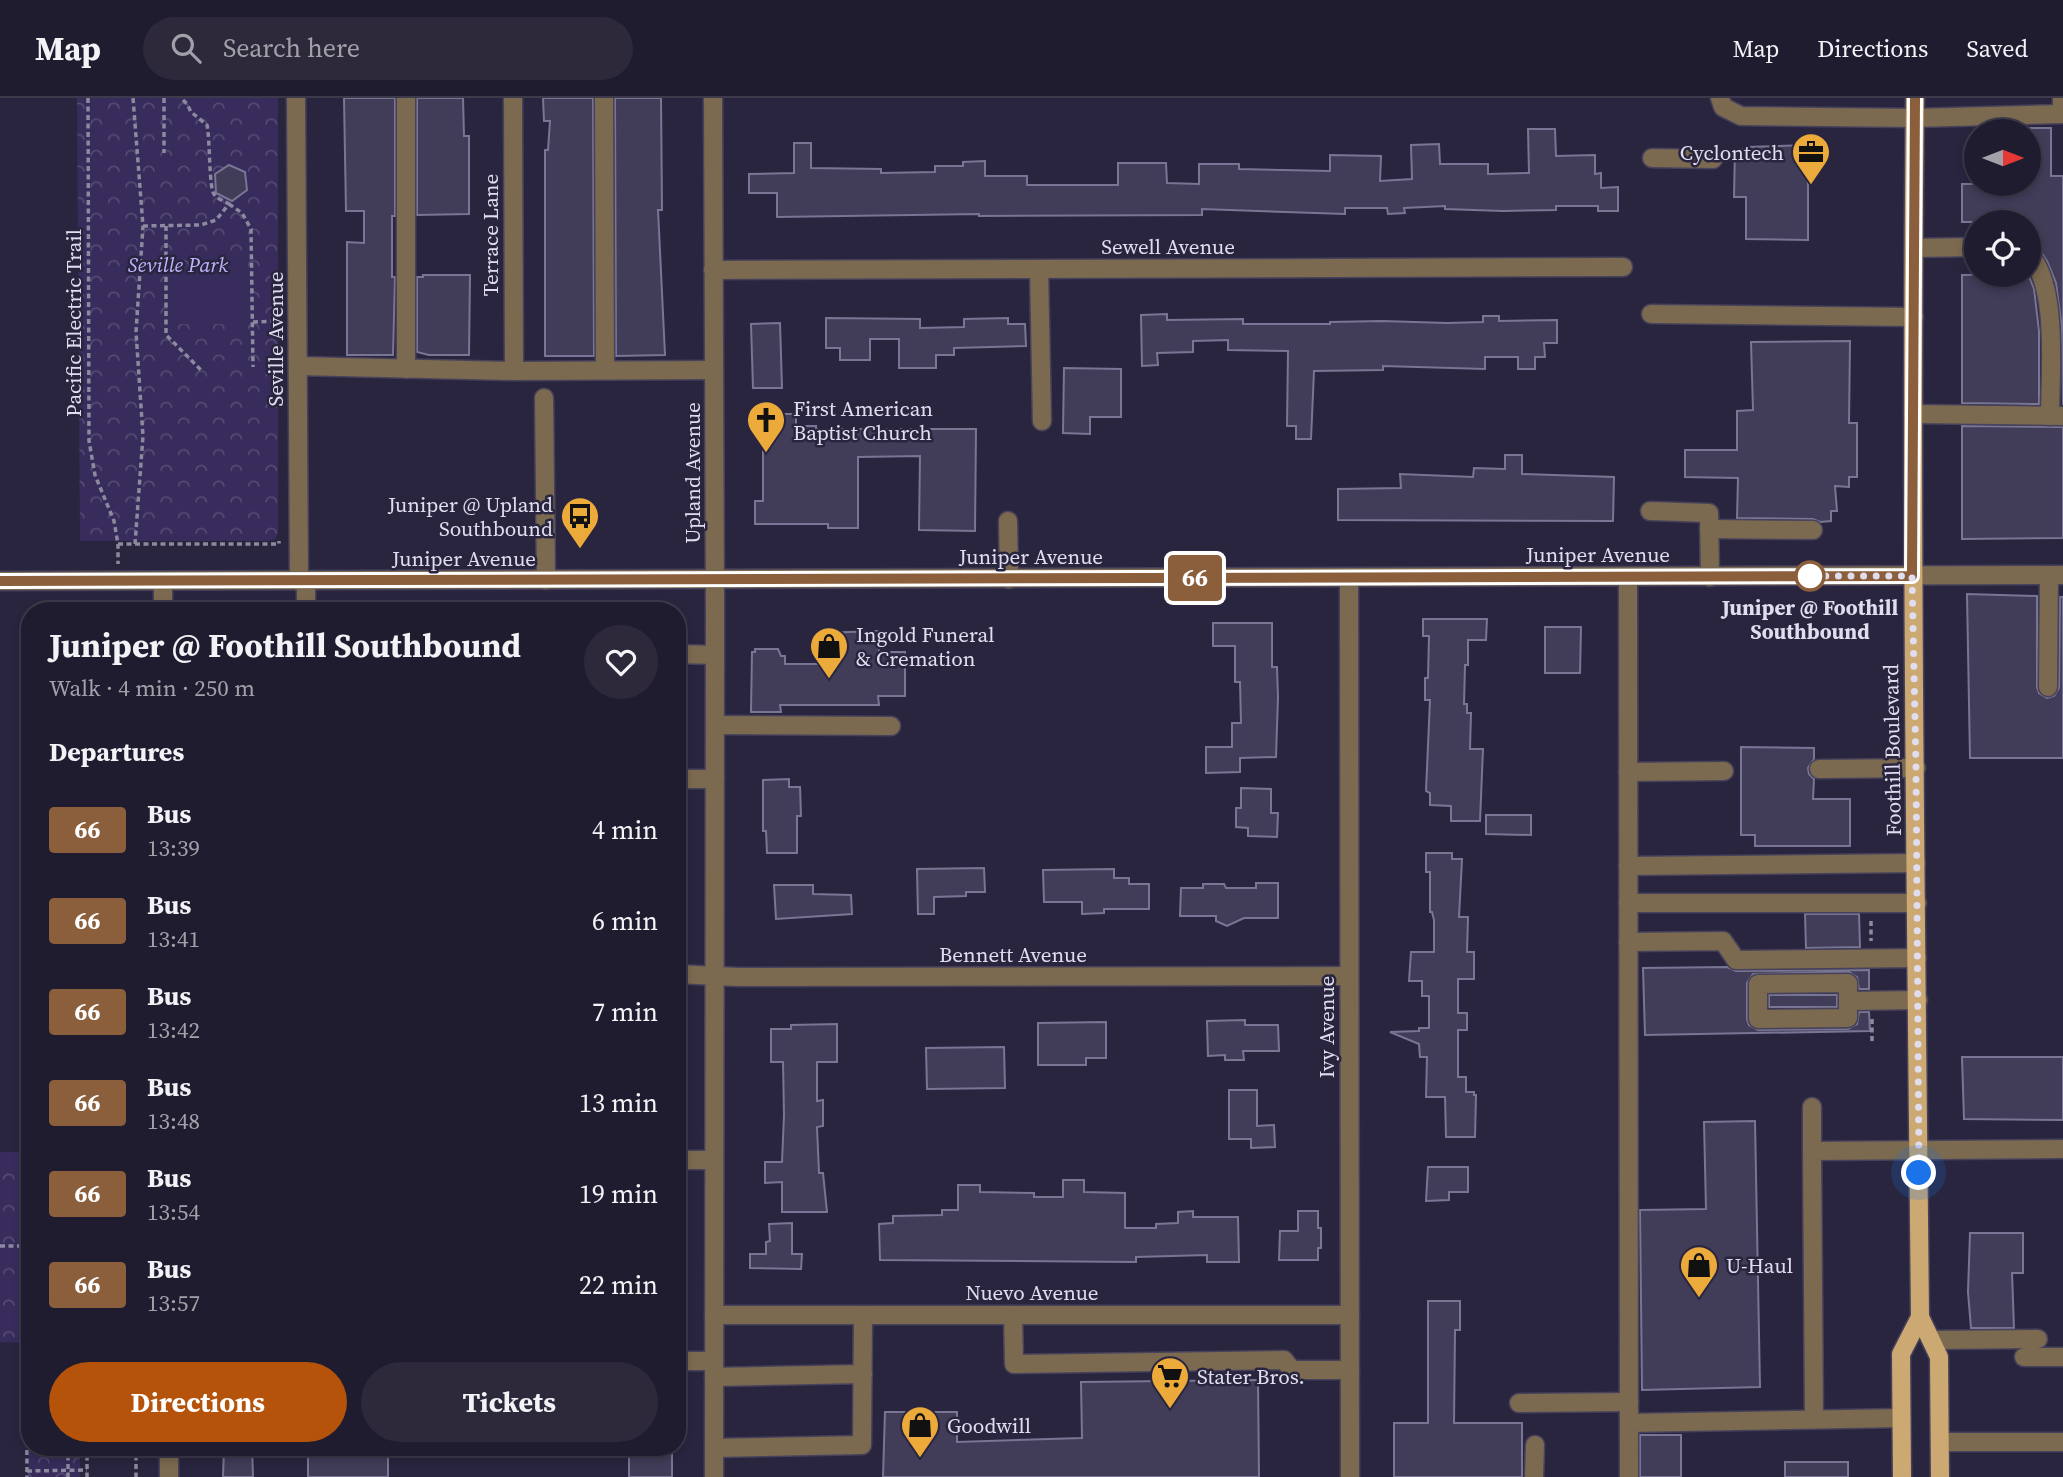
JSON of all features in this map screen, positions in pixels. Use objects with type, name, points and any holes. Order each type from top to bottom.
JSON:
[{"type":"main road","name":"Foothill Boulevard","points":[[1915,98],[1912,576],[1920,1317],[1939,1357],[1940,1477]]},
{"type":"main road","name":"Foothill Boulevard","points":[[1902,1477],[1901,1354],[1920,1317]]},
{"type":"street","name":"Seville Avenue","points":[[296,98],[298,366],[302,581],[305,602]]},
{"type":"street","points":[[406,98],[406,369]]},
{"type":"street","name":"Terrace Lane","points":[[513,98],[514,371]]},
{"type":"street","points":[[604,98],[605,370]]},
{"type":"street","name":"Upland Avenue","points":[[713,98],[714,1477]]},
{"type":"street","points":[[1720,98],[1723,107],[1741,116],[1915,118],[2062,114],[2062,98]]},
{"type":"street","points":[[1652,158],[1713,159]]},
{"type":"street","points":[[1914,248],[1964,247]]},
{"type":"street","name":"Sewell Avenue","points":[[713,270],[1623,267]]},
{"type":"street","points":[[1039,269],[1042,421]]},
{"type":"street","points":[[1913,414],[2057,416],[2049,309],[2046,285],[2041,273]]},
{"type":"street","points":[[1651,314],[1914,317]]},
{"type":"street","points":[[298,366],[514,371],[714,370]]},
{"type":"street","points":[[544,398],[546,580]]},
{"type":"street","points":[[1650,510],[1709,513],[1710,577]]},
{"type":"street","points":[[1008,521],[1009,579]]},
{"type":"street","points":[[1709,529],[1813,530]]},
{"type":"street","points":[[2048,687],[2056,575]]},
{"type":"street","name":"Juniper Avenue","points":[[0,581],[2056,575]]},
{"type":"street","points":[[1628,577],[1629,1477]]},
{"type":"street","name":"Ivy Avenue","points":[[1349,578],[1350,1477]]},
{"type":"street","points":[[163,581],[163,602]]},
{"type":"street","points":[[686,654],[715,654]]},
{"type":"street","points":[[715,725],[891,726]]},
{"type":"street","points":[[1819,769],[1916,768]]},
{"type":"street","points":[[1628,772],[1724,771]]},
{"type":"street","points":[[686,779],[715,779]]},
{"type":"street","points":[[1628,866],[1916,863]]},
{"type":"street","points":[[1628,903],[1917,903]]},
{"type":"street","points":[[1628,942],[1723,941],[1736,960],[1917,958]]},
{"type":"street","name":"Bennett Avenue","points":[[686,974],[738,977],[1349,976]]},
{"type":"street","points":[[1848,983],[1848,1001],[1848,1018],[1758,1019],[1758,984],[1848,983]]},
{"type":"street","points":[[1848,1001],[1918,1000]]},
{"type":"street","points":[[1811,1107],[1814,1419]]},
{"type":"street","points":[[1812,1152],[2063,1149]]},
{"type":"street","points":[[686,1160],[714,1160]]},
{"type":"street","name":"Nuevo Avenue","points":[[714,1315],[1350,1315]]},
{"type":"street","points":[[714,1448],[862,1445],[863,1315]]},
{"type":"street","points":[[1013,1315],[1014,1364],[1284,1360],[1292,1370],[1350,1370]]},
{"type":"street","points":[[1931,1340],[2038,1339]]},
{"type":"street","points":[[2024,1357],[2063,1357]]},
{"type":"street","points":[[686,1363],[714,1369],[863,1374]]},
{"type":"street","points":[[1519,1404],[1629,1402]]},
{"type":"street","points":[[1629,1423],[1901,1418]]},
{"type":"street","points":[[1940,1442],[2063,1442]]},
{"type":"street","points":[[1534,1477],[1535,1445]]},
{"type":"street","points":[[169,1456],[169,1477]]},
{"type":"path","name":"Pacific Electric Trail","points":[[88,98],[89,441],[95,475],[114,521],[118,544],[135,544]]},
{"type":"path","points":[[133,98],[143,226],[135,332],[143,436],[135,544],[279,544]]},
{"type":"path","points":[[164,98],[164,153]]},
{"type":"path","points":[[181,98],[191,112],[207,125],[212,167],[210,187],[215,196],[242,213],[251,229],[253,367]]},
{"type":"path","points":[[143,226],[201,225],[216,220],[229,204]]},
{"type":"path","points":[[166,226],[166,335],[201,370]]},
{"type":"path","points":[[253,322],[278,321]]},
{"type":"path","points":[[0,1246],[21,1246]]},
{"type":"path","points":[[27,1456],[27,1474],[87,1470]]},
{"type":"path","points":[[68,1456],[68,1477]]},
{"type":"path","points":[[87,1456],[87,1477]]},
{"type":"path","points":[[136,1456],[136,1477]]},
{"type":"green space","name":"Seville Park","points":[[77,98],[278,98],[278,533],[275,539],[80,541]]},
{"type":"green space","points":[[167,272],[250,272],[250,324],[168,324]]},
{"type":"green space","points":[[0,1152],[21,1152],[21,1343],[0,1342]]},
{"type":"green space","points":[[29,1456],[80,1456],[80,1477],[28,1477]]},
{"type":"building","points":[[344,98],[395,98],[393,355],[347,355],[347,242],[364,243],[364,211],[346,211]]},
{"type":"building","points":[[417,98],[463,98],[464,136],[469,136],[469,214],[417,215]]},
{"type":"building","points":[[543,98],[593,98],[594,356],[545,356],[545,150],[548,150],[550,121],[544,121]]},
{"type":"building","points":[[615,98],[661,98],[662,210],[658,210],[665,355],[616,356]]},
{"type":"building","points":[[2041,128],[2051,128],[2051,176],[2063,176],[2063,405],[2062,329],[2056,283],[2041,252],[2041,210],[1964,210],[1962,222],[1962,184],[1964,196],[2041,196]]},
{"type":"building","points":[[1528,129],[1555,129],[1556,156],[1595,155],[1595,174],[1601,173],[1601,188],[1618,187],[1618,211],[1598,211],[1598,206],[1556,206],[1556,210],[1503,211],[1445,209],[1445,206],[1404,208],[1405,213],[1388,214],[1387,208],[1345,208],[1345,214],[1202,209],[1202,215],[777,217],[777,193],[749,193],[749,174],[794,173],[794,143],[811,143],[811,168],[881,169],[881,173],[935,172],[935,166],[963,166],[963,162],[985,161],[985,176],[1027,176],[1027,185],[1118,185],[1118,163],[1166,163],[1167,183],[1199,184],[1199,164],[1239,164],[1239,169],[1330,171],[1330,155],[1381,156],[1380,181],[1412,179],[1411,145],[1439,144],[1440,164],[1488,164],[1488,174],[1529,173]]},
{"type":"building","points":[[1808,145],[1808,240],[1746,239],[1746,197],[1734,197],[1735,149]]},
{"type":"building","points":[[229,165],[245,172],[247,190],[232,201],[216,193],[215,174]]},
{"type":"building","points":[[470,275],[469,355],[429,355],[417,352],[417,277]]},
{"type":"building","points":[[1962,275],[1964,287],[2033,287],[2039,331],[2039,404],[1962,403]]},
{"type":"building","points":[[1167,314],[1167,320],[1243,319],[1243,324],[1483,322],[1483,316],[1499,316],[1499,321],[1557,320],[1557,343],[1544,343],[1545,357],[1535,357],[1535,369],[1518,369],[1518,357],[1485,357],[1485,369],[1383,366],[1383,370],[1314,371],[1311,439],[1296,439],[1296,426],[1287,426],[1288,351],[1228,350],[1228,340],[1193,341],[1193,352],[1157,353],[1158,365],[1142,366],[1141,315]]},
{"type":"building","points":[[826,318],[920,319],[920,328],[964,327],[964,319],[1008,318],[1008,324],[1025,324],[1026,346],[954,348],[954,355],[936,355],[936,368],[899,368],[899,339],[870,339],[870,360],[840,360],[840,348],[826,348]]},
{"type":"building","points":[[780,323],[782,388],[753,388],[751,324]]},
{"type":"building","points":[[1850,341],[1849,423],[1857,423],[1857,477],[1849,477],[1849,487],[1835,486],[1837,511],[1831,511],[1831,521],[1737,518],[1738,478],[1685,477],[1685,450],[1737,450],[1737,411],[1753,410],[1751,342]]},
{"type":"building","points":[[1064,368],[1121,369],[1121,417],[1090,417],[1090,434],[1063,433]]},
{"type":"building","points":[[771,414],[796,414],[796,426],[816,426],[816,429],[976,429],[975,531],[919,530],[920,456],[858,457],[858,528],[828,528],[828,524],[755,524],[755,501],[763,501],[763,426],[771,426]]},
{"type":"building","points":[[1962,426],[2063,427],[2063,538],[1962,539]]},
{"type":"building","points":[[1505,455],[1522,455],[1522,474],[1614,477],[1613,521],[1338,520],[1338,489],[1401,488],[1400,474],[1473,477],[1474,468],[1505,469]]},
{"type":"building","points":[[1967,594],[2037,596],[2037,687],[2039,693],[2047,698],[2054,696],[2059,688],[2060,597],[2063,597],[2063,758],[1970,758]]},
{"type":"building","points":[[1423,619],[1487,619],[1486,640],[1468,640],[1468,665],[1465,665],[1464,704],[1467,704],[1467,713],[1471,713],[1470,749],[1483,749],[1480,821],[1451,821],[1451,806],[1430,805],[1430,793],[1426,791],[1430,700],[1425,700],[1425,678],[1428,678],[1429,636],[1423,636]]},
{"type":"building","points":[[1213,623],[1272,623],[1272,667],[1277,667],[1278,697],[1276,757],[1240,758],[1240,772],[1206,773],[1206,747],[1232,747],[1232,723],[1241,723],[1240,682],[1235,682],[1235,646],[1213,646]]},
{"type":"building","points":[[1545,627],[1581,627],[1580,673],[1545,673]]},
{"type":"building","name":"Ingold Funeral & Cremation","points":[[878,631],[879,652],[905,652],[905,696],[878,696],[879,705],[780,705],[781,712],[751,712],[752,652],[755,652],[755,649],[778,649],[781,656],[785,656],[785,664],[820,664],[820,633]]},
{"type":"building","points":[[1741,747],[1814,748],[1814,759],[1808,768],[1814,779],[1813,799],[1850,799],[1850,846],[1755,846],[1755,835],[1741,835]]},
{"type":"building","points":[[789,779],[789,787],[800,787],[801,816],[797,816],[797,853],[767,853],[766,831],[763,831],[763,780]]},
{"type":"building","points":[[1241,788],[1271,789],[1271,813],[1278,813],[1277,837],[1248,836],[1248,828],[1236,827],[1236,808],[1241,808]]},
{"type":"building","points":[[1486,815],[1531,815],[1531,835],[1486,834]]},
{"type":"building","points":[[1426,853],[1452,853],[1452,859],[1462,859],[1459,917],[1468,917],[1467,952],[1474,952],[1474,979],[1458,979],[1458,1013],[1467,1013],[1467,1030],[1458,1030],[1458,1077],[1466,1077],[1466,1092],[1474,1092],[1476,1095],[1475,1137],[1446,1137],[1445,1097],[1426,1097],[1427,1057],[1420,1057],[1419,1044],[1390,1032],[1429,1028],[1429,996],[1422,996],[1422,981],[1409,981],[1411,952],[1434,952],[1434,920],[1430,912],[1430,872],[1426,872]]},
{"type":"building","points":[[984,868],[985,892],[966,892],[966,896],[934,897],[934,914],[918,914],[917,869]]},
{"type":"building","points":[[1114,869],[1114,878],[1129,878],[1129,884],[1149,884],[1149,909],[1104,909],[1104,913],[1082,914],[1082,902],[1044,902],[1043,870]]},
{"type":"building","points":[[1256,883],[1278,883],[1278,918],[1244,918],[1227,926],[1216,921],[1216,916],[1180,916],[1181,888],[1224,884],[1226,888],[1256,888]]},
{"type":"building","points":[[774,885],[813,885],[813,894],[851,895],[852,914],[776,919]]},
{"type":"building","points":[[1805,914],[1859,914],[1860,947],[1806,948]]},
{"type":"building","points":[[1727,967],[1736,971],[1869,970],[1869,989],[1859,989],[1857,977],[1849,972],[1753,974],[1747,983],[1747,1019],[1749,1025],[1758,1030],[1848,1029],[1857,1024],[1859,1012],[1869,1012],[1870,1031],[1645,1035],[1643,968]]},
{"type":"building","points":[[1769,995],[1837,995],[1837,1007],[1769,1007]]},
{"type":"building","points":[[1245,1020],[1245,1025],[1278,1025],[1279,1051],[1243,1051],[1244,1060],[1225,1060],[1225,1055],[1208,1056],[1207,1021]]},
{"type":"building","points":[[1106,1022],[1106,1058],[1086,1058],[1086,1065],[1038,1065],[1038,1023]]},
{"type":"building","points":[[837,1024],[837,1062],[817,1062],[817,1101],[823,1100],[823,1126],[817,1127],[819,1173],[823,1173],[827,1212],[782,1212],[782,1182],[765,1183],[765,1162],[782,1162],[784,1115],[783,1062],[771,1062],[771,1029],[791,1029],[791,1025]]},
{"type":"building","points":[[1004,1047],[1005,1088],[927,1089],[926,1048]]},
{"type":"building","points":[[1962,1057],[2063,1057],[2063,1120],[1964,1119]]},
{"type":"building","points":[[1229,1090],[1257,1090],[1257,1126],[1274,1125],[1275,1147],[1251,1148],[1251,1139],[1229,1139]]},
{"type":"building","name":"U-Haul","points":[[1755,1121],[1760,1387],[1642,1390],[1640,1210],[1706,1209],[1704,1122]]},
{"type":"building","points":[[1428,1167],[1468,1167],[1468,1192],[1449,1192],[1449,1200],[1426,1201]]},
{"type":"building","points":[[1063,1180],[1084,1180],[1084,1192],[1125,1193],[1125,1228],[1156,1228],[1156,1224],[1178,1223],[1178,1212],[1193,1211],[1193,1217],[1238,1217],[1239,1262],[1207,1262],[1207,1255],[1136,1257],[1136,1262],[880,1260],[879,1224],[893,1223],[893,1216],[942,1215],[942,1210],[958,1210],[958,1185],[980,1185],[980,1192],[1034,1193],[1034,1197],[1063,1197]]},
{"type":"building","points":[[1298,1211],[1318,1211],[1321,1248],[1318,1248],[1318,1260],[1279,1260],[1280,1231],[1298,1231]]},
{"type":"building","points":[[792,1223],[792,1254],[802,1254],[801,1269],[750,1268],[750,1254],[766,1254],[766,1242],[770,1241],[769,1224]]},
{"type":"building","points":[[1970,1233],[2023,1233],[2023,1273],[2012,1273],[2014,1328],[1971,1328],[1968,1292]]},
{"type":"building","points":[[1428,1301],[1460,1301],[1460,1330],[1455,1330],[1454,1423],[1522,1423],[1522,1477],[1394,1477],[1394,1423],[1428,1423]]},
{"type":"building","name":"Stater Bros.","points":[[1258,1380],[1259,1477],[883,1477],[885,1412],[957,1412],[957,1442],[1082,1438],[1081,1382]]},
{"type":"building","points":[[1640,1435],[1681,1435],[1681,1477],[1640,1477]]},
{"type":"building","points":[[224,1456],[252,1456],[253,1477],[223,1477]]},
{"type":"building","points":[[308,1456],[388,1456],[388,1477],[308,1477]]},
{"type":"building","points":[[629,1456],[672,1456],[672,1477],[629,1477]]},
{"type":"building","points":[[1785,1462],[1848,1462],[1848,1477],[1785,1477]]},
{"type":"bus line","name":"66","points":[[0,581],[1912,576],[1915,98]]},
{"type":"place","name":"Cyclontech","points":[[1811,186]]},
{"type":"place","name":"First American Baptist Church","points":[[766,454]]},
{"type":"place","name":"Juniper @ Upland Southbound","points":[[580,550]]},
{"type":"place","name":"Juniper @ Foothill Southbound","points":[[1810,576]]},
{"type":"place","name":"Ingold Funeral & Cremation","points":[[829,680]]},
{"type":"place","name":"U-Haul","points":[[1699,1299]]},
{"type":"place","name":"Stater Bros.","points":[[1170,1410]]},
{"type":"place","name":"Goodwill","points":[[920,1459]]},
{"type":"route","points":[[1810,576],[1799,576],[1871,577],[1912,576],[1919,1173]]}]
